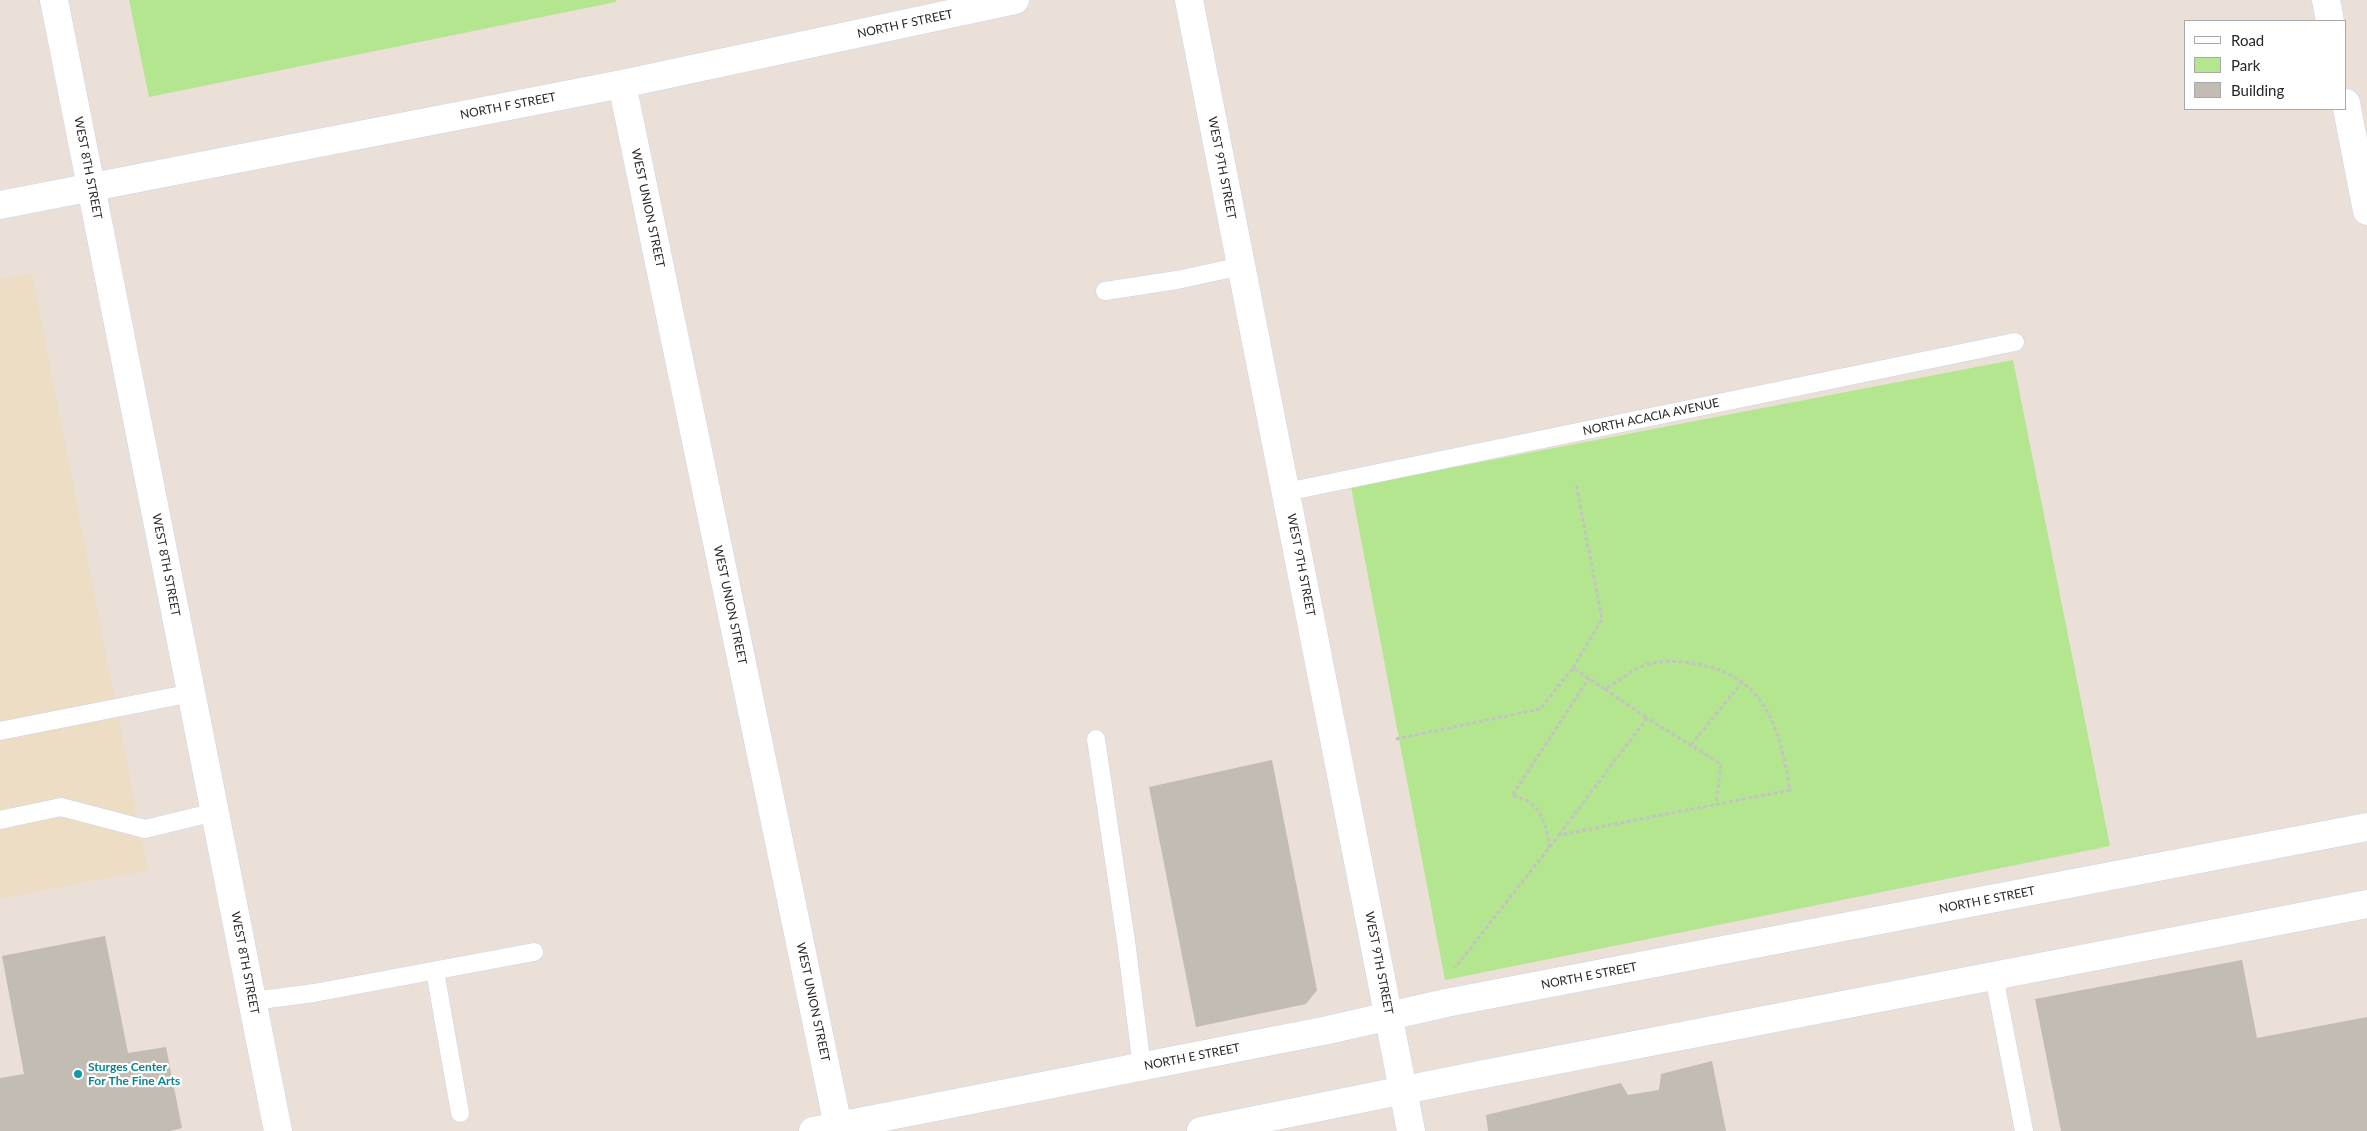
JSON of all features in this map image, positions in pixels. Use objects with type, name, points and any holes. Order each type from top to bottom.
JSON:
[{"type":"street","name":"WEST 8TH STREET","points":[[54,0],[278,1131]]},
{"type":"street","name":"NORTH F STREET","points":[[0,205],[622,84],[1015,0]]},
{"type":"street","name":"WEST 9TH STREET","points":[[1189,0],[1411,1131]]},
{"type":"street","points":[[2326,0],[2330,20]]},
{"type":"street","name":"WEST UNION STREET","points":[[622,84],[825,1129]]},
{"type":"street","points":[[2347,108],[2367,211]]},
{"type":"street","name":"NORTH E STREET","points":[[825,1129],[1142,1067],[1446,1003],[2367,827]]},
{"type":"street","points":[[1201,1131],[1403,1090],[2367,904]]},
{"type":"lane","points":[[1106,290],[1177,280],[1242,266]]},
{"type":"lane","name":"NORTH ACACIA AVENUE","points":[[1286,492],[2015,342]]},
{"type":"lane","points":[[0,731],[192,692]]},
{"type":"lane","points":[[1096,738],[1126,941],[1142,1067]]},
{"type":"lane","points":[[0,820],[61,807],[145,829],[216,812]]},
{"type":"lane","points":[[253,1002],[534,952]]},
{"type":"lane","points":[[435,970],[460,1113]]},
{"type":"lane","points":[[1994,976],[2024,1131]]},
{"type":"path","points":[[1396,739],[1540,709],[1572,668],[1602,619],[1576,484]]},
{"type":"path","points":[[1559,836],[1790,790],[1783,747],[1769,711],[1743,681],[1715,668],[1682,661],[1647,664],[1605,689]]},
{"type":"path","points":[[1572,668],[1720,764],[1716,804]]},
{"type":"path","points":[[1549,848],[1544,818],[1534,806],[1522,797],[1512,796],[1589,678]]},
{"type":"path","points":[[1691,745],[1743,681]]},
{"type":"path","points":[[1450,974],[1559,836],[1647,718]]},
{"type":"shaded area","points":[[32,273],[148,870],[0,899],[0,279]]},
{"type":"green space","points":[[129,0],[616,0],[616,2],[149,97]]},
{"type":"green space","points":[[2013,360],[2110,846],[1445,980],[1351,487]]},
{"type":"building","points":[[1272,760],[1317,990],[1306,1004],[1196,1027],[1149,787]]},
{"type":"building","points":[[105,936],[128,1053],[166,1047],[182,1128],[170,1131],[0,1131],[0,1078],[24,1074],[2,956]]},
{"type":"building","points":[[2242,960],[2257,1038],[2367,1017],[2367,1131],[2061,1131],[2035,999]]},
{"type":"building","points":[[1712,1061],[1726,1131],[1488,1131],[1486,1115],[1621,1083],[1628,1095],[1659,1090],[1661,1074]]},
{"type":"place","name":"Sturges Center For The Fine Arts","points":[[78,1074]]}]
